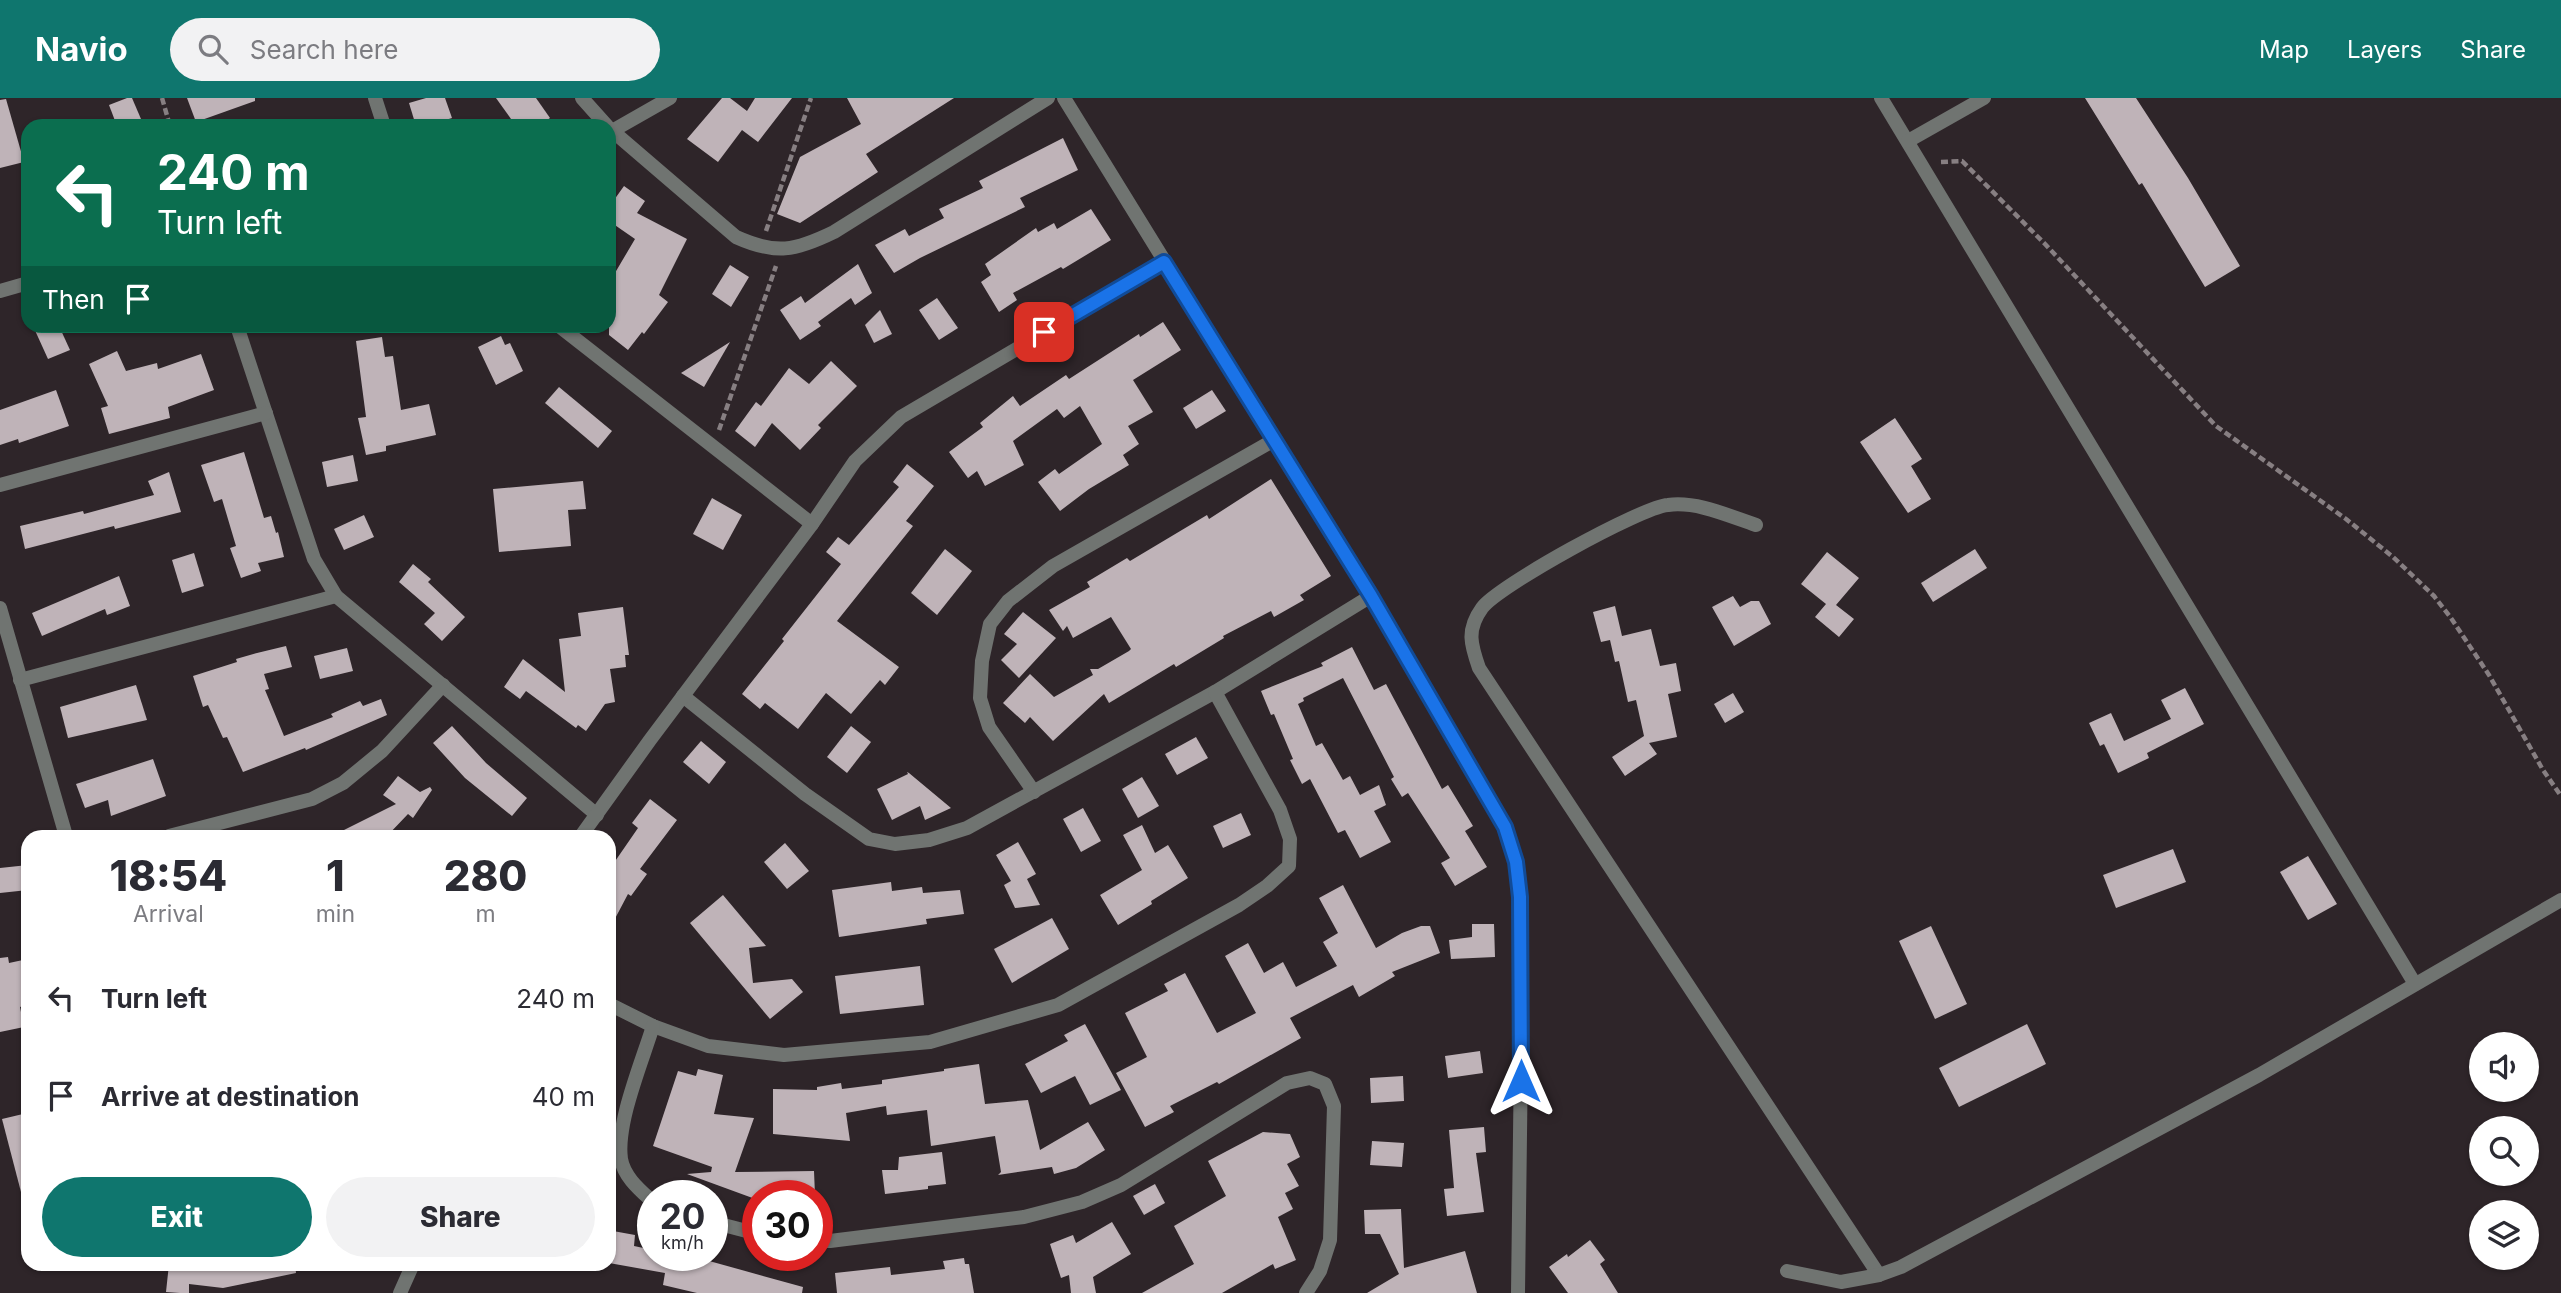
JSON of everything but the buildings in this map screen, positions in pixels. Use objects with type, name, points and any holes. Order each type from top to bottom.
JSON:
[{"type":"street","points":[[375,98],[382,119]]},
{"type":"street","points":[[582,98],[600,119]]},
{"type":"street","points":[[616,125],[670,98]]},
{"type":"street","points":[[616,135],[736,237],[760,248],[782,249],[807,245],[834,232],[1048,98]]},
{"type":"street","points":[[1064,98],[1371,596],[1505,827],[1516,862],[1520,897],[1522,976],[1518,1293]]},
{"type":"street","points":[[1881,98],[2415,984]]},
{"type":"street","points":[[1908,141],[1984,98]]},
{"type":"street","points":[[586,830],[812,524],[855,461],[901,417],[1164,262]]},
{"type":"street","points":[[0,291],[21,286]]},
{"type":"street","points":[[239,333],[314,559],[336,596],[597,815]]},
{"type":"street","points":[[568,333],[812,524]]},
{"type":"street","points":[[0,485],[266,413]]},
{"type":"street","points":[[1034,792],[989,727],[980,698],[982,661],[990,624],[1008,601],[1053,566],[1274,440]]},
{"type":"street","points":[[1756,525],[1703,508],[1669,504],[1650,509],[1505,587],[1483,606],[1473,624],[1471,644],[1479,668],[1879,1275]]},
{"type":"street","points":[[20,680],[336,596]]},
{"type":"street","points":[[683,696],[805,794],[869,839],[895,844],[929,840],[967,828],[1034,792],[1215,692],[1371,596]]},
{"type":"street","points":[[0,608],[64,830]]},
{"type":"street","points":[[192,830],[312,799],[343,783],[382,751],[443,685]]},
{"type":"street","points":[[616,1008],[653,1026],[708,1046],[784,1055],[930,1042],[1058,1005],[1239,905],[1267,886],[1289,866],[1290,839],[1280,810],[1215,692]]},
{"type":"street","points":[[1787,1271],[1841,1282],[1879,1275],[1901,1267],[2259,1075],[2561,900]]},
{"type":"street","points":[[637,1188],[622,1161],[621,1131],[653,1026]]},
{"type":"street","points":[[833,1241],[1024,1217],[1082,1202],[1121,1185],[1287,1083],[1310,1078],[1325,1084],[1334,1106],[1330,1240],[1320,1270],[1306,1293]]},
{"type":"street","points":[[400,1293],[409,1271]]},
{"type":"path","points":[[162,98],[168,119]]},
{"type":"path","points":[[760,248],[811,98]]},
{"type":"path","points":[[1921,163],[1962,161],[2045,244],[2216,426],[2346,519],[2393,557],[2434,596],[2488,675],[2561,796]]},
{"type":"path","points":[[713,446],[782,249]]},
{"type":"route","points":[[1044,332],[1164,262],[1371,596],[1505,827],[1516,862],[1520,897],[1521,1081]]}]
